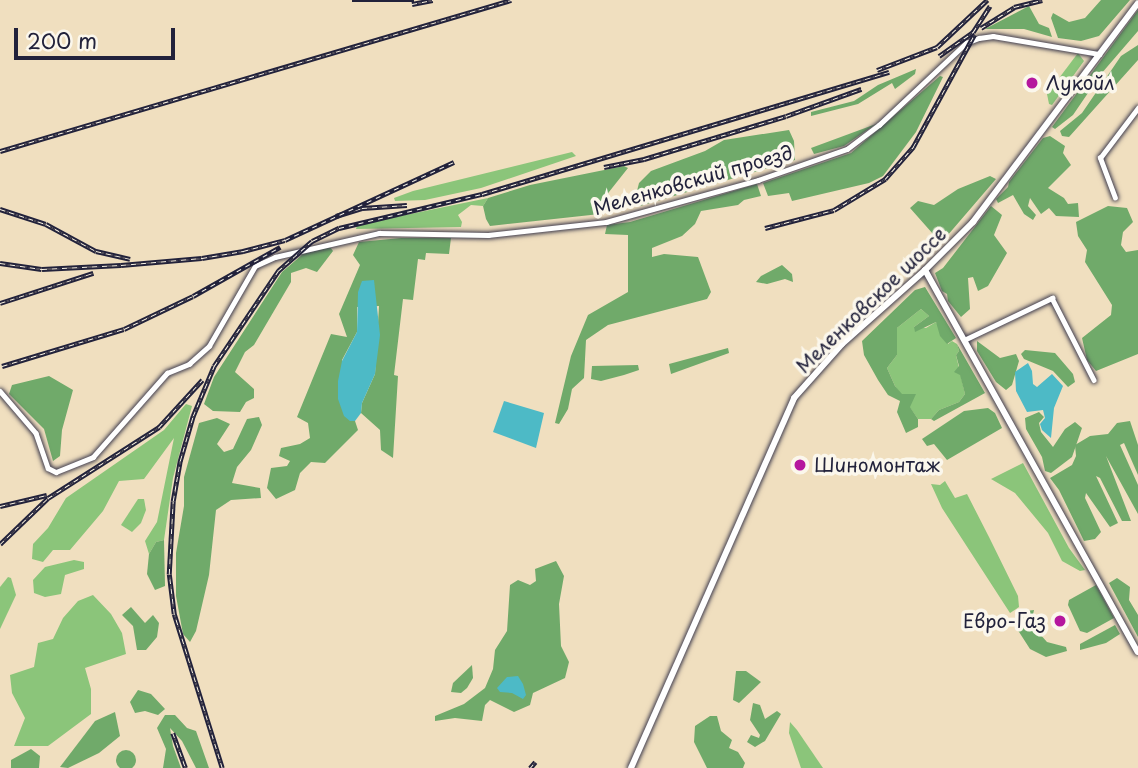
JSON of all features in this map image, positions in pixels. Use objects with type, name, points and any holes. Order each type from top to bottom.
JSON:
[{"type":"main road","name":"Меленковское шоссе","points":[[631,768],[794,398],[842,344],[925,270],[973,222],[1138,3]]},
{"type":"main road","points":[[925,270],[1138,652]]},
{"type":"street","name":"Меленковский проезд","points":[[0,391],[36,433],[48,468],[56,472],[93,457],[167,373],[189,364],[209,346],[255,266],[275,257],[379,233],[488,234],[606,222],[758,180],[847,149],[879,125],[966,43],[979,38],[1004,38],[1098,54]]},
{"type":"street","points":[[1115,198],[1100,158],[1138,108]]},
{"type":"street","points":[[964,340],[1052,298],[1094,380]]},
{"type":"green space","points":[[1101,0],[1130,0],[1099,36],[1081,41],[1058,38],[1051,18],[1053,13],[1069,22],[1085,18]]},
{"type":"green space","points":[[1029,6],[1039,24],[1049,28],[1052,37],[1024,29],[985,29]]},
{"type":"green space","points":[[1138,10],[1138,31],[1101,74],[1073,115],[1055,129],[1052,127]]},
{"type":"green space","points":[[1138,45],[1138,60],[1069,137],[1062,136],[1060,131],[1082,113],[1121,56]]},
{"type":"green space","points":[[1078,53],[1084,61],[1052,105],[1049,104],[1047,94]]},
{"type":"green space","points":[[916,69],[915,74],[895,89],[892,83],[858,104],[811,116],[811,112],[854,101],[878,85]]},
{"type":"green space","points":[[940,76],[943,77],[916,132],[883,176],[869,183],[792,201],[789,193],[768,196],[763,183],[851,153]]},
{"type":"green space","points":[[876,124],[844,146],[814,154],[811,148]]},
{"type":"green space","points":[[789,130],[794,141],[795,160],[640,206],[635,199],[639,183],[651,171],[705,151],[724,140]]},
{"type":"green space","points":[[1050,136],[1065,146],[1063,153],[1071,165],[1048,188],[1064,198],[1068,204],[1078,203],[1079,217],[1056,216],[1049,208],[1041,214],[1030,198],[1028,206],[1036,215],[1033,220],[1024,214],[1013,195],[998,203],[996,199],[1008,187],[1043,138]]},
{"type":"green space","points":[[572,152],[576,156],[481,188],[425,200],[395,201],[394,198],[413,191]]},
{"type":"green space","points":[[624,166],[628,168],[605,197],[600,214],[490,226],[486,219],[483,206],[488,198],[530,185]]},
{"type":"green space","points":[[990,176],[996,179],[941,243],[910,208],[918,201],[934,205],[958,189]]},
{"type":"green space","points":[[757,184],[761,196],[744,200],[738,205],[701,211],[695,224],[682,236],[652,248],[652,257],[664,254],[698,257],[711,292],[707,299],[608,325],[586,340],[584,378],[572,389],[568,409],[559,424],[555,423],[571,356],[588,315],[628,292],[628,235],[605,234],[607,225],[630,222]]},
{"type":"green space","points":[[488,198],[483,206],[471,205],[458,215],[462,222],[461,227],[356,229],[357,225]]},
{"type":"green space","points":[[991,206],[1002,215],[994,235],[1007,253],[988,286],[978,291],[973,277],[968,278],[970,309],[961,317],[948,301],[947,294],[942,291],[935,273],[943,268]]},
{"type":"green space","points":[[1108,206],[1127,208],[1133,222],[1123,232],[1121,245],[1126,252],[1138,250],[1138,354],[1096,371],[1087,360],[1082,338],[1111,315],[1112,305],[1085,262],[1087,250],[1078,236],[1076,222]]},
{"type":"green space","points":[[401,238],[451,238],[449,254],[426,253],[425,260],[418,259],[413,300],[403,299],[394,375],[398,376],[393,458],[381,450],[380,430],[361,413],[362,403],[375,374],[379,306],[357,307],[357,332],[342,360],[350,421],[355,421],[358,430],[325,463],[311,462],[300,473],[295,490],[276,499],[267,488],[271,468],[287,466],[290,461],[279,456],[281,448],[300,444],[310,438],[308,423],[297,417],[331,334],[347,337],[339,314],[360,265],[353,255],[359,242]]},
{"type":"green space","points":[[330,247],[333,251],[317,272],[306,268],[291,273],[291,282],[254,345],[245,352],[235,372],[254,389],[254,398],[246,402],[240,412],[213,411],[204,404],[214,377],[282,272],[303,254]]},
{"type":"green space","points":[[782,265],[792,274],[793,282],[785,279],[767,284],[756,282],[761,276]]},
{"type":"green space","points":[[925,287],[956,338],[947,344],[940,336],[936,322],[915,332],[914,327],[929,316],[921,309],[897,328],[897,355],[887,368],[902,394],[916,394],[910,407],[918,419],[918,427],[906,433],[897,412],[900,401],[888,395],[878,380],[864,355],[862,341],[915,290]]},
{"type":"green space","points":[[921,309],[929,316],[914,327],[926,328],[936,322],[948,344],[952,341],[957,344],[959,351],[956,355],[965,394],[959,402],[939,410],[931,419],[918,419],[895,386],[887,368],[897,355],[897,328]]},
{"type":"green space","points":[[977,341],[1000,358],[1016,354],[1019,361],[1012,385],[1006,390],[996,382],[977,351]]},
{"type":"green space","points":[[957,344],[985,393],[934,421],[931,419],[939,410],[959,402],[965,394],[960,375],[954,372],[959,366]]},
{"type":"green space","points":[[728,348],[729,353],[671,374],[669,364]]},
{"type":"green space","points":[[1025,350],[1055,353],[1073,374],[1075,382],[1068,387],[1053,371],[1024,359],[1021,354]]},
{"type":"green space","points":[[638,365],[639,370],[624,375],[601,381],[591,379],[592,366]]},
{"type":"green space","points":[[49,376],[73,390],[62,430],[60,456],[53,461],[44,429],[9,394],[12,385]]},
{"type":"green space","points":[[186,404],[192,406],[173,478],[164,540],[156,542],[149,554],[145,541],[157,522],[174,438],[144,479],[119,481],[103,511],[70,550],[53,550],[43,562],[32,559],[33,544],[48,528],[66,498],[164,430]]},
{"type":"green space","points":[[988,408],[995,413],[1002,428],[947,460],[934,444],[927,446],[922,439],[964,411]]},
{"type":"green space","points":[[1039,412],[1044,417],[1039,423],[1041,432],[1053,447],[1065,429],[1075,422],[1082,428],[1072,457],[1051,473],[1045,471],[1042,457],[1026,429],[1025,418]]},
{"type":"green space","points":[[259,417],[262,425],[251,450],[237,467],[232,483],[260,488],[261,498],[231,500],[216,510],[209,575],[196,631],[190,642],[183,634],[176,596],[176,553],[184,506],[184,477],[199,423],[217,418],[230,424],[217,444],[224,452],[233,449],[247,419]]},
{"type":"green space","points":[[1130,421],[1138,445],[1138,475],[1124,443],[1120,445],[1138,485],[1138,514],[1106,456],[1131,521],[1122,521],[1100,478],[1096,476],[1118,523],[1110,527],[1086,493],[1085,498],[1101,532],[1095,539],[1084,541],[1059,490],[1050,478],[1072,465],[1076,456],[1075,445],[1090,436],[1108,434],[1117,423]]},
{"type":"green space","points":[[1023,463],[1069,548],[1085,570],[1080,571],[1062,561],[1048,533],[1015,493],[991,479]]},
{"type":"green space","points":[[945,481],[955,498],[967,494],[989,537],[1018,596],[1019,607],[1010,613],[942,508],[931,484],[940,485]]},
{"type":"green space","points":[[138,499],[144,499],[146,510],[141,523],[132,532],[121,525]]},
{"type":"green space","points":[[164,540],[165,586],[155,590],[147,574],[149,554],[156,542]]},
{"type":"green space","points":[[74,560],[84,562],[84,569],[65,575],[61,594],[45,597],[34,593],[33,580],[45,567]]},
{"type":"green space","points":[[556,561],[564,576],[559,604],[561,646],[569,662],[565,678],[533,693],[530,705],[514,712],[490,700],[485,705],[482,721],[455,718],[435,721],[435,716],[464,704],[485,688],[493,669],[495,650],[507,631],[510,585],[518,580],[530,585],[536,581],[535,569]]},
{"type":"green space","points":[[8,577],[11,578],[16,595],[0,629],[0,587]]},
{"type":"green space","points":[[1117,578],[1130,587],[1129,600],[1138,615],[1138,637],[1109,583]]},
{"type":"green space","points":[[1096,585],[1114,618],[1087,633],[1080,631],[1068,605],[1069,600]]},
{"type":"green space","points":[[93,595],[111,614],[122,633],[126,654],[85,668],[91,689],[91,714],[48,746],[14,746],[25,718],[12,693],[10,675],[34,667],[38,643],[53,639],[63,618],[78,601]]},
{"type":"green space","points":[[131,607],[145,623],[153,615],[159,623],[157,637],[146,650],[137,650],[133,626],[122,615]]},
{"type":"green space","points":[[1034,610],[1031,624],[1047,642],[1066,647],[1067,651],[1046,657],[1030,649],[1014,624],[1026,611]]},
{"type":"green space","points":[[1115,625],[1120,634],[1106,643],[1080,650],[1080,644]]},
{"type":"green space","points":[[472,665],[473,678],[467,688],[461,693],[451,692],[453,683]]},
{"type":"green space","points":[[736,671],[746,671],[761,682],[739,703],[733,700]]},
{"type":"green space","points":[[138,690],[151,694],[165,709],[158,715],[145,711],[135,713],[130,702]]},
{"type":"green space","points":[[753,703],[760,705],[765,719],[777,711],[781,714],[765,741],[755,747],[747,742],[751,735],[759,738],[760,735],[750,720]]},
{"type":"green space","points":[[115,712],[120,736],[99,753],[68,768],[60,767],[95,721]]},
{"type":"green space","points":[[165,715],[175,715],[187,728],[196,731],[209,768],[196,768],[182,741],[170,728],[181,768],[163,768],[166,749],[157,728]]},
{"type":"green space","points":[[710,716],[717,716],[721,731],[732,740],[729,748],[738,752],[745,763],[743,768],[707,768],[694,742],[695,726]]},
{"type":"green space","points":[[790,722],[823,768],[801,768],[789,733]]},
{"type":"green space","points":[[31,749],[40,756],[39,768],[11,768],[11,760]]},
{"type":"green space","points":[[126,750],[133,753],[136,760],[133,767],[126,770],[119,767],[116,760],[119,753]]},
{"type":"water","points":[[374,280],[380,335],[375,374],[362,403],[361,413],[355,421],[350,421],[344,416],[338,399],[338,381],[342,361],[357,332],[358,292],[362,281]]},
{"type":"water","points":[[1028,363],[1033,384],[1037,387],[1052,374],[1063,386],[1054,408],[1051,438],[1042,430],[1040,424],[1045,418],[1043,410],[1027,412],[1016,391],[1015,372]]},
{"type":"water","points":[[504,401],[544,413],[536,448],[493,432]]},
{"type":"water","points":[[518,676],[526,695],[523,699],[512,693],[500,692],[497,688],[507,677]]},
{"type":"railway","points":[[352,0],[414,0]]},
{"type":"railway","points":[[412,4],[433,0]]},
{"type":"railway","points":[[0,151],[511,0]]},
{"type":"railway","points":[[877,70],[937,47],[987,0]]},
{"type":"railway","points":[[981,28],[1014,7],[1042,0]]},
{"type":"railway","points":[[939,56],[973,32],[990,6]]},
{"type":"railway","points":[[765,228],[834,210],[885,179],[913,147],[974,35]]},
{"type":"railway","points":[[222,768],[174,614],[169,574],[173,501],[180,461],[193,416],[214,366],[278,271],[312,241],[339,228],[482,194],[889,72]]},
{"type":"railway","points":[[604,167],[644,159],[786,116],[861,89]]},
{"type":"railway","points":[[0,263],[42,269],[202,258],[243,251],[285,240],[454,162]]},
{"type":"railway","points":[[336,216],[362,208],[407,205]]},
{"type":"railway","points":[[0,209],[46,224],[96,251],[130,259]]},
{"type":"railway","points":[[2,366],[124,329],[193,296],[280,247]]},
{"type":"railway","points":[[0,303],[93,273]]},
{"type":"railway","points":[[0,544],[48,498],[159,427],[202,380]]},
{"type":"railway","points":[[0,506],[47,495]]},
{"type":"railway","points":[[173,733],[186,768]]},
{"type":"railway","points":[[530,768],[535,762]]},
{"type":"place","name":"Лукойл","points":[[1032,83]]},
{"type":"place","name":"Шиномонтаж","points":[[800,465]]},
{"type":"place","name":"Евро-Газ","points":[[1060,621]]}]
